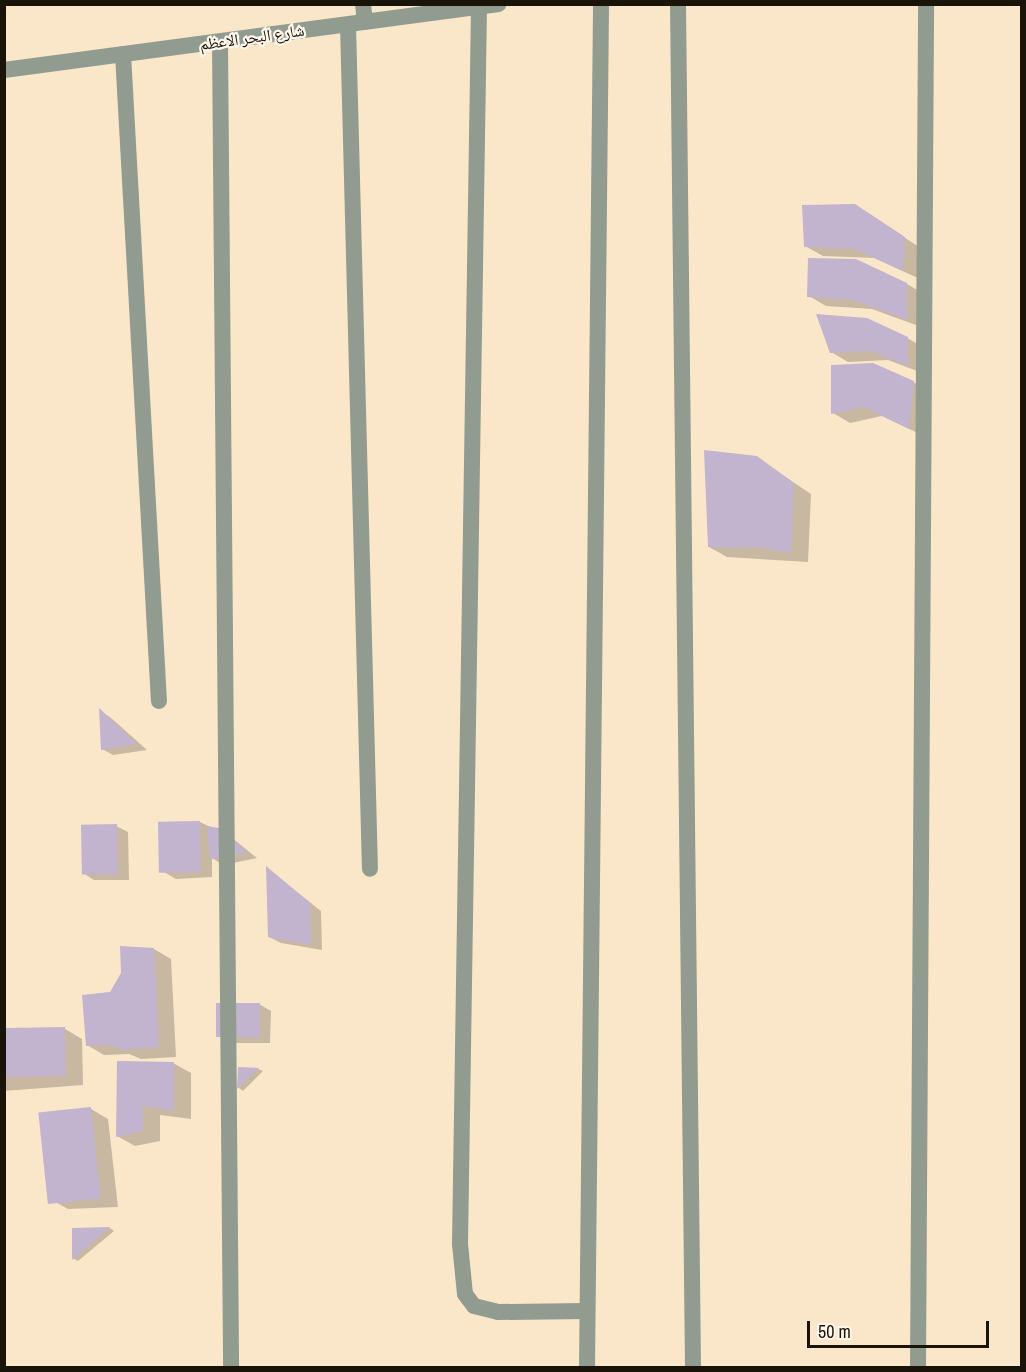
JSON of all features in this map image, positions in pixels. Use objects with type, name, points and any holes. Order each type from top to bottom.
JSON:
[{"type":"street","points":[[363,4],[365,22]]},
{"type":"street","name":"شارع البحر الاعظم","points":[[4,70],[499,4]]},
{"type":"street","points":[[587,1368],[601,4]]},
{"type":"street","points":[[678,4],[693,1368]]},
{"type":"street","points":[[918,1368],[926,4]]},
{"type":"street","points":[[479,7],[460,1244],[465,1294],[474,1306],[498,1312],[587,1311]]},
{"type":"street","points":[[348,25],[370,869]]},
{"type":"street","points":[[220,42],[231,1368]]},
{"type":"street","points":[[123,54],[159,701]]},
{"type":"building","points":[[855,204],[905,237],[903,271],[855,249],[804,247],[802,205]]},
{"type":"building","points":[[808,258],[856,259],[907,283],[907,320],[853,300],[807,297]]},
{"type":"building","points":[[816,314],[867,318],[908,337],[908,366],[870,351],[830,353]]},
{"type":"building","points":[[873,363],[914,381],[909,429],[864,407],[831,414],[831,365]]},
{"type":"building","points":[[704,450],[757,456],[794,483],[791,553],[761,548],[708,547]]},
{"type":"building","points":[[99,708],[137,744],[101,750]]},
{"type":"building","points":[[200,821],[201,872],[159,873],[158,822]]},
{"type":"building","points":[[117,824],[118,874],[82,875],[81,825]]},
{"type":"building","points":[[207,826],[219,828],[248,852],[210,859]]},
{"type":"building","points":[[266,866],[310,903],[311,945],[268,937]]},
{"type":"building","points":[[120,946],[154,948],[159,1047],[122,1050],[110,1045],[86,1046],[82,995],[110,992],[121,973]]},
{"type":"building","points":[[216,1003],[260,1003],[260,1037],[216,1037]]},
{"type":"building","points":[[65,1027],[66,1076],[5,1077],[4,1028]]},
{"type":"building","points":[[117,1061],[174,1062],[174,1111],[143,1106],[143,1131],[116,1137]]},
{"type":"building","points":[[238,1067],[259,1068],[237,1089]]},
{"type":"building","points":[[91,1107],[101,1198],[48,1204],[38,1113]]},
{"type":"building","points":[[110,1227],[72,1260],[72,1228]]}]
